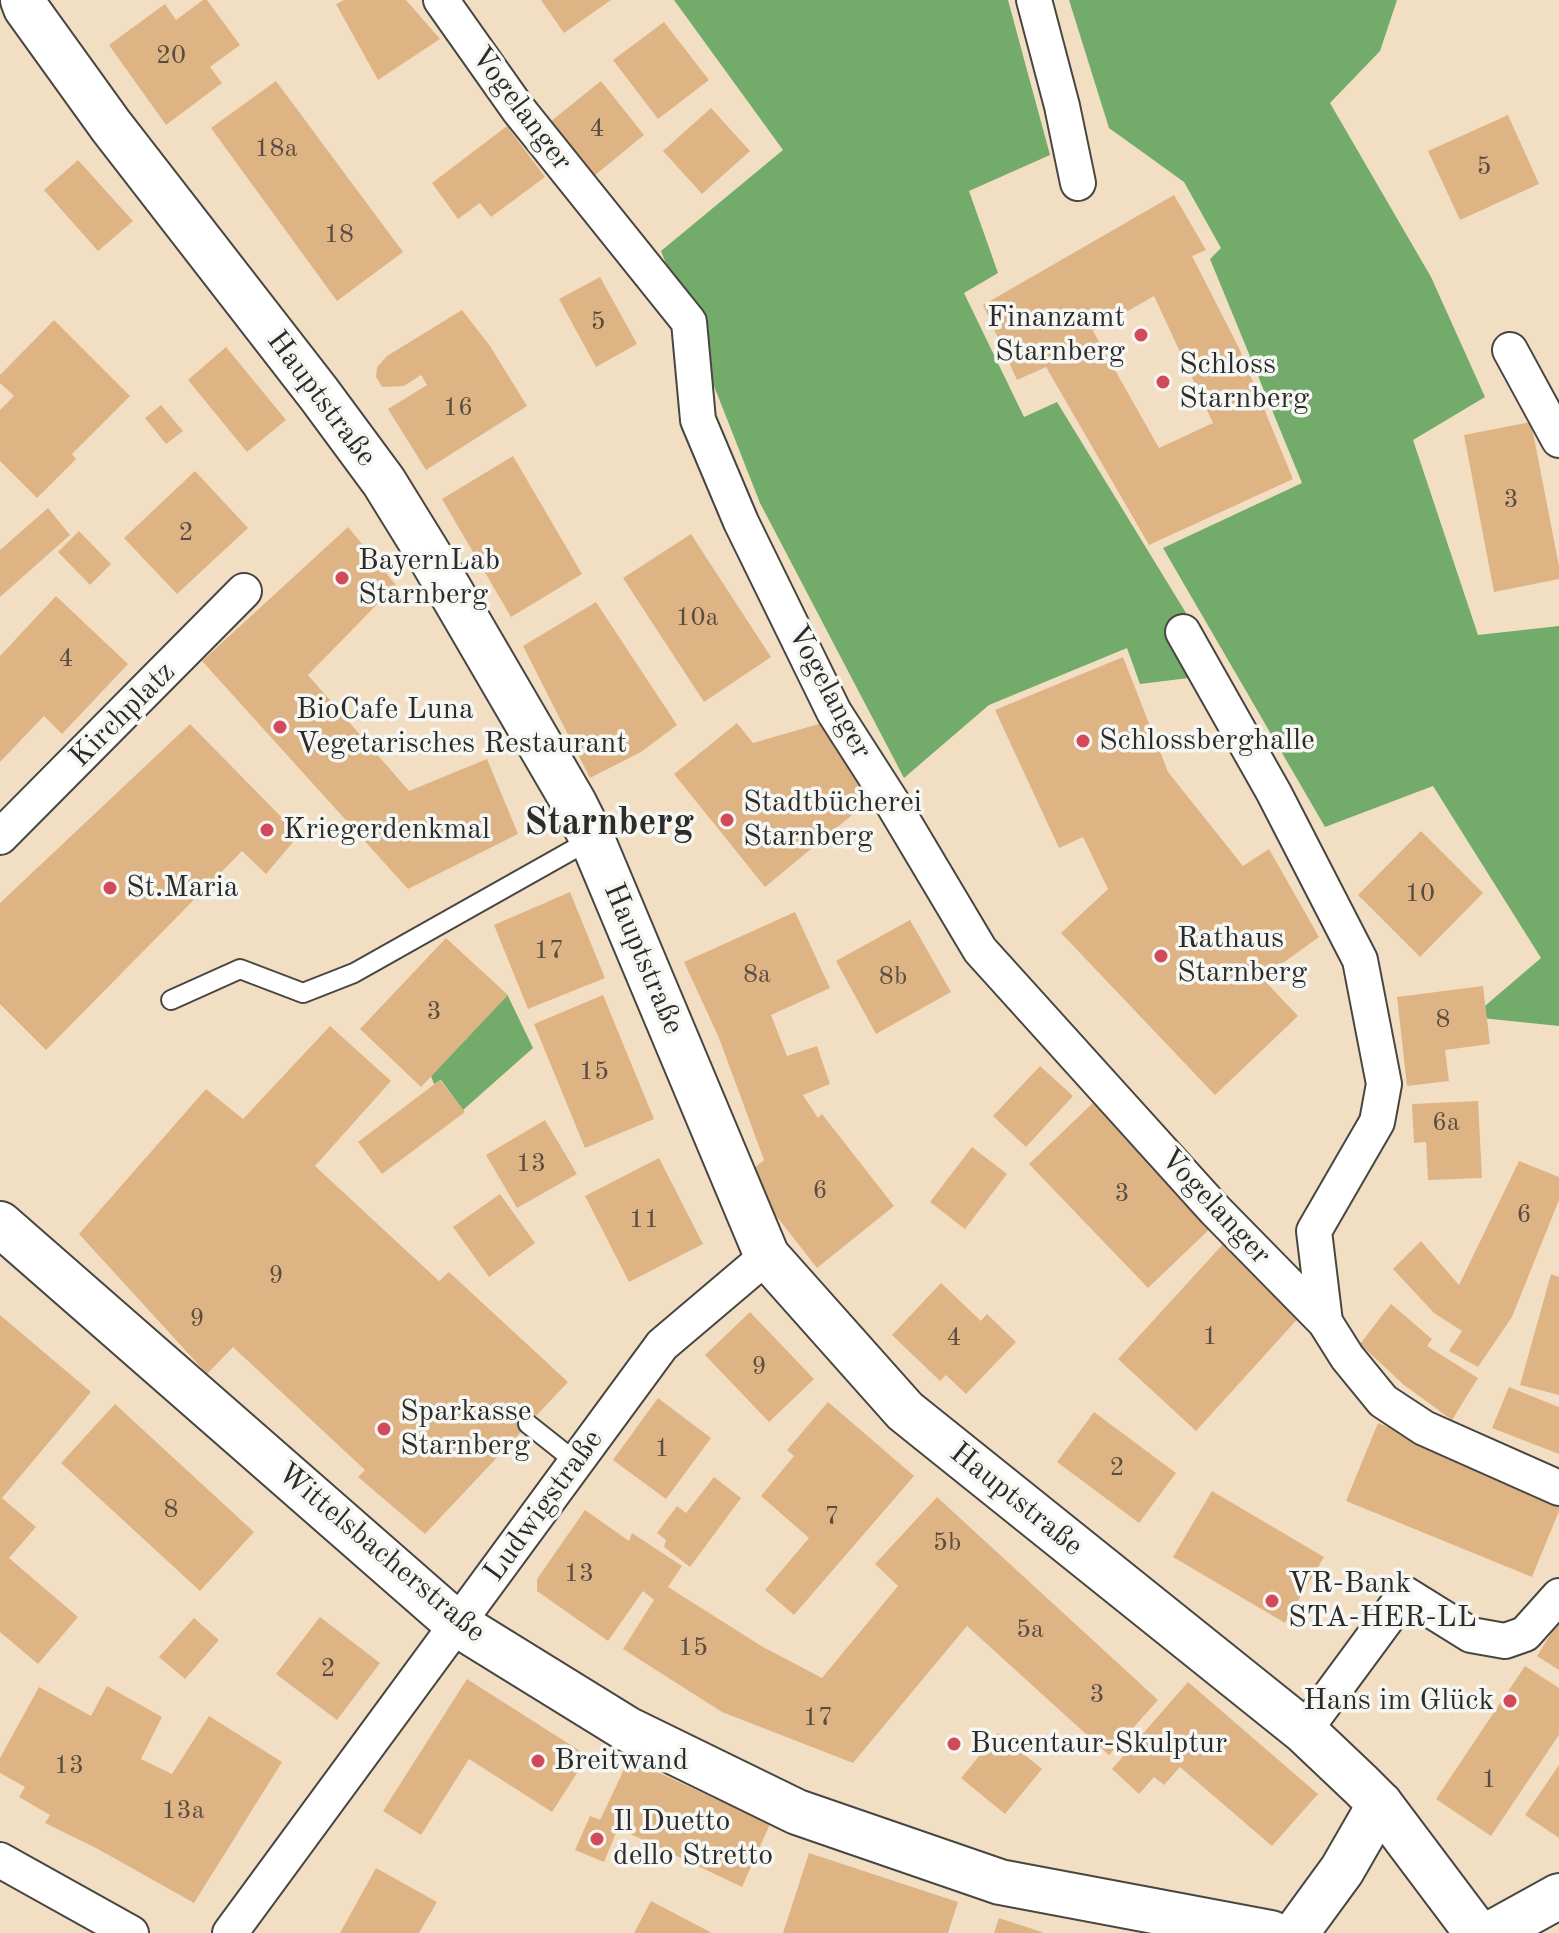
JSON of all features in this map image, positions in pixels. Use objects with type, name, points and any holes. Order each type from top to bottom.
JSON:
[{"type":"main road","name":"Hauptstraße","points":[[23,0],[104,117],[384,482],[489,656],[574,803],[681,1029],[767,1256],[905,1411],[1304,1731],[1380,1804],[1477,1933]]},
{"type":"main road","name":"Wittelsbacherstraße","points":[[0,1224],[457,1624],[627,1729],[797,1812],[1000,1882],[1271,1933]]},
{"type":"main road","points":[[1296,1933],[1342,1870],[1380,1804]]},
{"type":"main road","points":[[1492,1933],[1559,1896]]},
{"type":"street","name":"Vogelanger","points":[[441,0],[518,109],[689,322],[698,420],[741,522],[834,712],[980,950],[1215,1210],[1325,1322]]},
{"type":"street","points":[[1034,0],[1062,106],[1078,183]]},
{"type":"street","points":[[1510,350],[1559,440]]},
{"type":"street","name":"Kirchplatz","points":[[0,837],[244,591]]},
{"type":"street","points":[[1183,632],[1274,793],[1360,960],[1384,1084],[1377,1122],[1314,1231],[1325,1322],[1347,1357],[1383,1401],[1424,1428],[1559,1488]]},
{"type":"street","name":"Ludwigstraße","points":[[230,1933],[662,1345],[767,1256]]},
{"type":"street","points":[[1304,1731],[1405,1594],[1471,1635],[1505,1641],[1525,1634],[1559,1596]]},
{"type":"street","points":[[0,1860],[131,1933]]},
{"type":"lane","points":[[171,1000],[240,969],[303,993],[354,973],[592,839]]},
{"type":"lane","points":[[528,1424],[576,1462]]},
{"type":"green space","points":[[674,0],[1008,0],[1050,155],[969,191],[998,273],[964,293],[1024,417],[1057,402],[1186,613],[1171,623],[1197,677],[1140,684],[1127,648],[989,705],[904,778],[760,503],[661,251],[783,150]]},
{"type":"green space","points":[[1069,0],[1397,0],[1380,51],[1330,103],[1431,277],[1485,397],[1413,440],[1478,635],[1559,626],[1559,1026],[1472,1017],[1541,958],[1433,786],[1325,827],[1163,548],[1302,483],[1210,259],[1221,248],[1184,182],[1109,128]]},
{"type":"green space","points":[[507,994],[533,1048],[463,1110],[441,1080],[434,1084],[431,1076]]},
{"type":"building","points":[[207,0],[240,45],[210,67],[222,83],[166,125],[109,45],[165,4],[176,20]]},
{"type":"building","points":[[344,0],[406,0],[440,39],[378,80],[336,4]]},
{"type":"building","points":[[541,0],[611,0],[564,33]]},
{"type":"building","points":[[664,22],[709,80],[658,119],[613,60]]},
{"type":"building","points":[[276,81],[403,252],[337,301],[211,128]]},
{"type":"building","points":[[601,81],[644,135],[594,176],[550,122]]},
{"type":"building","points":[[711,108],[750,151],[702,194],[663,151]]},
{"type":"building","points":[[1508,115],[1539,184],[1460,220],[1428,151]]},
{"type":"building","points":[[507,126],[545,177],[491,217],[480,203],[458,219],[432,183]]},
{"type":"building","points":[[78,160],[133,221],[98,251],[44,190]]},
{"type":"building","points":[[1174,195],[1206,250],[1192,256],[1239,348],[1293,479],[1149,545],[1046,367],[1017,380],[983,305]],"holes":[[[1154,296],[1213,423],[1159,448],[1093,331]]]},
{"type":"building","points":[[600,277],[637,344],[596,367],[559,299]]},
{"type":"building","points":[[462,310],[490,346],[527,406],[426,470],[388,409],[427,385],[421,375],[404,386],[382,387],[376,377],[377,367],[387,356]]},
{"type":"building","points":[[54,320],[130,396],[72,454],[76,459],[37,498],[0,461],[0,410],[14,396],[0,383],[0,375]]},
{"type":"building","points":[[226,347],[286,420],[247,452],[188,380]]},
{"type":"building","points":[[161,405],[183,431],[166,444],[145,418]]},
{"type":"building","points":[[1531,422],[1559,579],[1494,592],[1464,435]]},
{"type":"building","points":[[513,456],[582,574],[511,617],[442,499]]},
{"type":"building","points":[[195,471],[248,528],[177,594],[124,538]]},
{"type":"building","points":[[48,508],[70,535],[0,597],[0,550]]},
{"type":"building","points":[[348,527],[396,585],[308,675],[409,791],[487,759],[518,834],[408,889],[202,661]]},
{"type":"building","points":[[79,531],[111,564],[90,585],[58,552]]},
{"type":"building","points":[[691,534],[771,657],[704,702],[623,578]]},
{"type":"building","points":[[56,596],[128,664],[62,734],[44,716],[0,762],[0,656]]},
{"type":"building","points":[[596,602],[677,725],[641,752],[590,778],[523,646]]},
{"type":"building","points":[[1123,657],[1168,772],[1243,866],[1269,849],[1319,937],[1262,978],[1298,1016],[1215,1095],[1061,933],[1108,889],[1083,837],[1059,848],[995,710]]},
{"type":"building","points":[[829,721],[874,797],[765,887],[674,774],[737,723],[753,743]]},
{"type":"building","name":"St.Maria","points":[[190,724],[299,835],[266,874],[242,851],[46,1050],[0,1004],[0,903]]},
{"type":"building","points":[[1421,831],[1483,893],[1420,957],[1358,895]]},
{"type":"building","points":[[570,892],[605,978],[528,1009],[494,925]]},
{"type":"building","points":[[795,912],[830,988],[771,1015],[787,1056],[817,1046],[830,1084],[803,1095],[818,1118],[822,1114],[894,1206],[817,1268],[745,1176],[764,1160],[719,1038],[684,962]]},
{"type":"building","points":[[910,920],[951,992],[876,1034],[836,961]]},
{"type":"building","points":[[446,938],[508,995],[421,1087],[360,1029]]},
{"type":"building","points":[[1483,986],[1490,1044],[1445,1050],[1449,1081],[1407,1086],[1397,997]]},
{"type":"building","points":[[603,995],[654,1119],[585,1148],[534,1024]]},
{"type":"building","points":[[330,1026],[391,1081],[315,1166],[439,1281],[449,1272],[568,1382],[425,1534],[358,1477],[365,1470],[233,1347],[207,1374],[79,1234],[206,1089],[243,1119]]},
{"type":"building","points":[[1040,1066],[1073,1096],[1026,1147],[993,1116]]},
{"type":"building","points":[[440,1080],[465,1112],[382,1174],[358,1142]]},
{"type":"building","points":[[1096,1100],[1215,1224],[1148,1288],[1029,1164]]},
{"type":"building","points":[[1478,1101],[1482,1178],[1428,1180],[1426,1142],[1414,1143],[1412,1104]]},
{"type":"building","points":[[545,1120],[577,1174],[517,1208],[486,1155]]},
{"type":"building","points":[[972,1147],[1007,1174],[965,1229],[930,1202]]},
{"type":"building","points":[[659,1158],[703,1244],[629,1282],[585,1196]]},
{"type":"building","points":[[1519,1161],[1559,1177],[1559,1200],[1512,1317],[1478,1367],[1449,1351],[1462,1331],[1434,1313],[1393,1269],[1421,1241],[1459,1285]]},
{"type":"building","points":[[500,1194],[535,1243],[489,1277],[453,1227]]},
{"type":"building","points":[[1224,1243],[1302,1314],[1196,1431],[1118,1359]]},
{"type":"building","points":[[1551,1274],[1559,1277],[1559,1395],[1520,1385]]},
{"type":"building","points":[[941,1283],[981,1321],[987,1314],[1016,1342],[966,1394],[946,1375],[940,1381],[892,1335]]},
{"type":"building","points":[[1391,1304],[1432,1339],[1427,1346],[1478,1378],[1452,1420],[1404,1385],[1360,1344]]},
{"type":"building","points":[[750,1312],[814,1379],[769,1422],[705,1355]]},
{"type":"building","points":[[0,1315],[91,1392],[2,1498],[36,1527],[9,1558],[78,1617],[38,1664],[0,1632]]},
{"type":"building","points":[[1509,1387],[1559,1407],[1559,1454],[1492,1428]]},
{"type":"building","points":[[658,1398],[711,1438],[666,1499],[613,1460]]},
{"type":"building","points":[[828,1402],[914,1476],[794,1615],[765,1590],[809,1538],[761,1496],[794,1456],[787,1450]]},
{"type":"building","points":[[115,1404],[254,1532],[200,1591],[61,1463]]},
{"type":"building","points":[[1094,1412],[1176,1473],[1139,1523],[1057,1462]]},
{"type":"building","points":[[1378,1423],[1559,1497],[1559,1511],[1532,1577],[1346,1501]]},
{"type":"building","points":[[714,1477],[741,1498],[690,1567],[664,1547],[666,1540],[657,1533],[677,1506],[686,1513]]},
{"type":"building","points":[[1212,1491],[1324,1557],[1285,1623],[1173,1557]]},
{"type":"building","points":[[937,1497],[1158,1700],[1109,1755],[967,1626],[853,1763],[722,1712],[623,1649],[654,1600],[643,1591],[608,1641],[537,1591],[537,1579],[585,1510],[629,1541],[632,1533],[682,1566],[668,1587],[763,1647],[822,1678],[898,1586],[875,1564]]},
{"type":"building","points":[[320,1617],[380,1663],[337,1720],[276,1674]]},
{"type":"building","points":[[194,1618],[219,1640],[185,1679],[159,1657]]},
{"type":"building","points":[[1559,1621],[1559,1670],[1537,1656]]},
{"type":"building","points":[[1525,1666],[1559,1688],[1559,1735],[1491,1836],[1436,1799]]},
{"type":"building","points":[[467,1679],[588,1756],[552,1812],[469,1759],[421,1835],[383,1811]]},
{"type":"building","points":[[1188,1682],[1318,1794],[1272,1846],[1180,1767],[1164,1785],[1154,1777],[1139,1794],[1112,1769]]},
{"type":"building","points":[[107,1686],[162,1717],[141,1759],[172,1774],[209,1716],[282,1762],[194,1903],[45,1823],[50,1815],[19,1797],[25,1787],[0,1773],[0,1758],[39,1687],[91,1716]]},
{"type":"building","points":[[998,1733],[1042,1769],[1005,1814],[961,1778]]},
{"type":"building","points":[[629,1759],[770,1824],[742,1887],[618,1828],[604,1862],[575,1850],[590,1816],[600,1820]]},
{"type":"building","points":[[1559,1765],[1559,1838],[1525,1815]]},
{"type":"building","points":[[809,1853],[958,1902],[948,1933],[783,1933]]},
{"type":"building","points":[[376,1868],[437,1902],[419,1933],[340,1933]]},
{"type":"building","points":[[651,1901],[712,1933],[634,1933]]},
{"type":"building","points":[[999,1918],[1042,1932],[1042,1933],[994,1933]]},
{"type":"place","name":"Finanzamt Starnberg","points":[[1141,335]]},
{"type":"place","name":"Schloss Starnberg","points":[[1163,382]]},
{"type":"place","name":"BayernLab Starnberg","points":[[342,578]]},
{"type":"place","name":"BioCafe Luna Vegetarisches Restaurant","points":[[280,727]]},
{"type":"place","name":"Schlossberghalle","points":[[1083,741]]},
{"type":"place","name":"Stadtbücherei Starnberg","points":[[727,820]]},
{"type":"place","name":"Kriegerdenkmal","points":[[267,830]]},
{"type":"place","name":"St.Maria","points":[[110,888]]},
{"type":"place","name":"Rathaus Starnberg","points":[[1161,956]]},
{"type":"place","name":"Sparkasse Starnberg","points":[[384,1429]]},
{"type":"place","name":"VR-Bank STA-HER-LL","points":[[1272,1601]]},
{"type":"place","name":"Hans im Glück","points":[[1510,1701]]},
{"type":"place","name":"Bucentaur-Skulptur","points":[[954,1744]]},
{"type":"place","name":"Breitwand","points":[[538,1761]]},
{"type":"place","name":"Il Duetto dello Stretto","points":[[597,1839]]},
{"type":"district","name":"Starnberg","points":[[609,824]]}]
